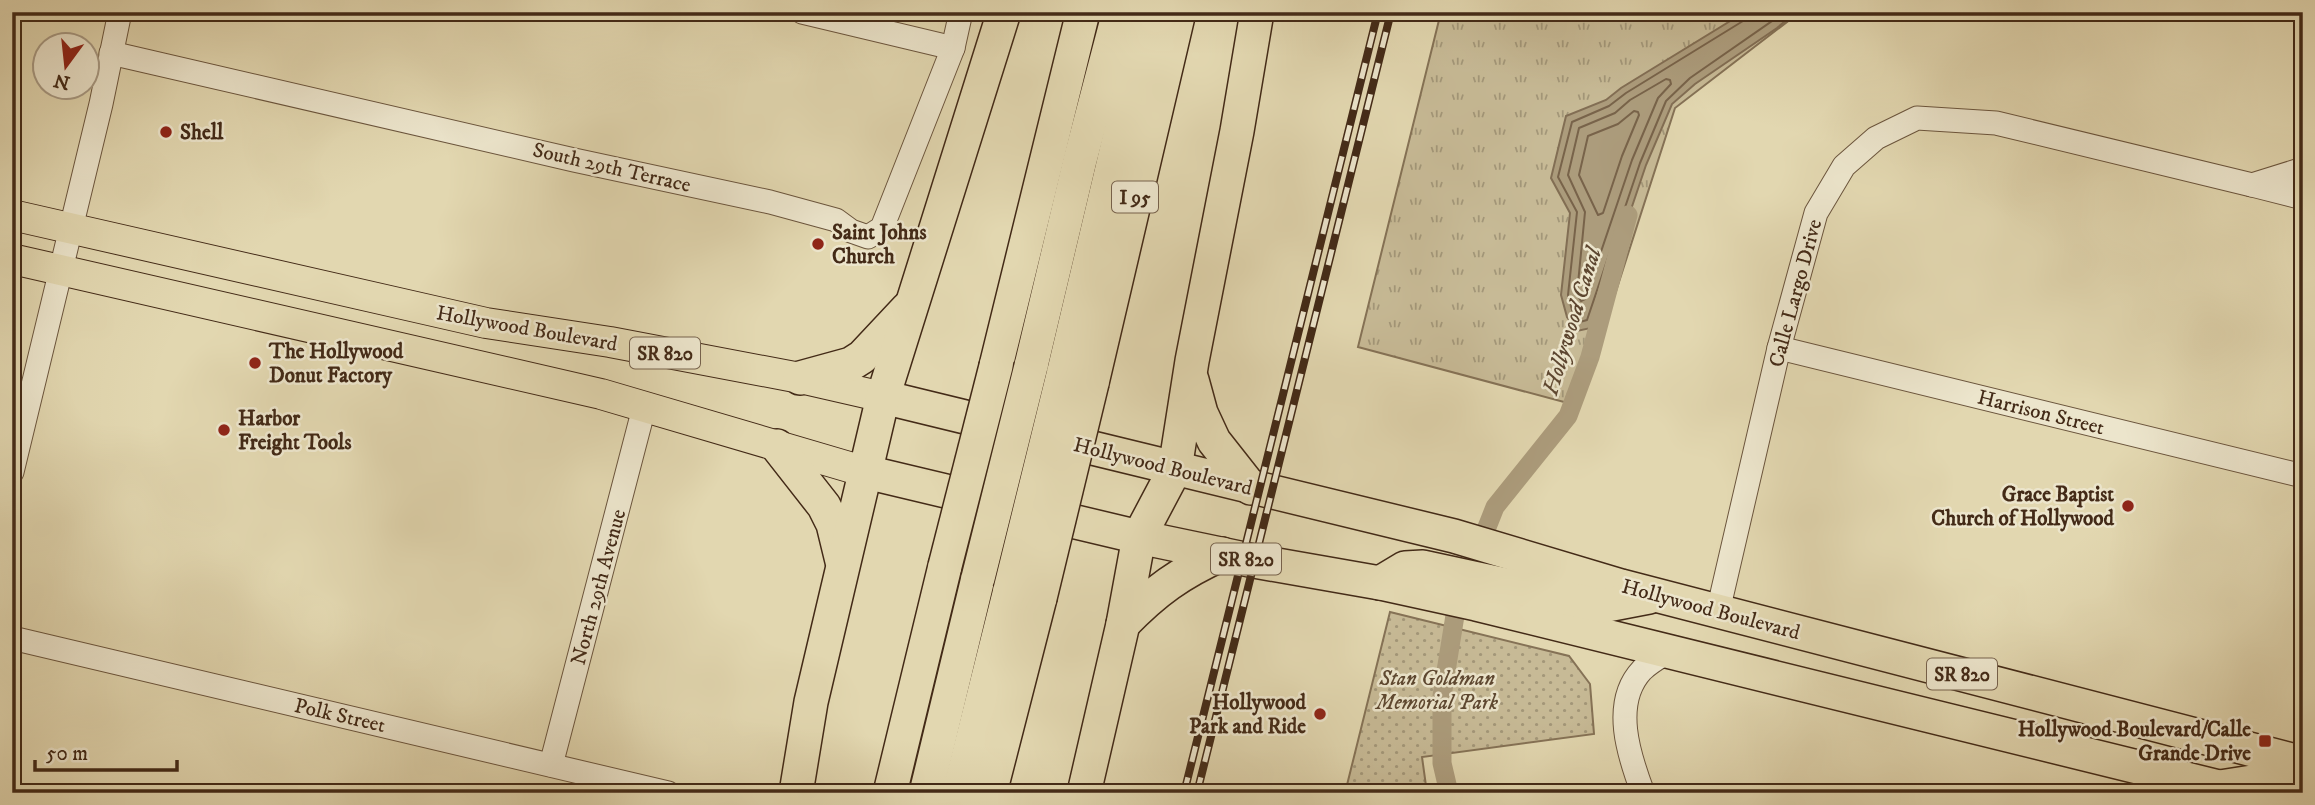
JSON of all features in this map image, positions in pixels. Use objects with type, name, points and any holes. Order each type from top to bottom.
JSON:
[{"type":"highway","points":[[796,793],[811,702],[883,397],[1003,12]]},
{"type":"highway","points":[[890,793],[1083,12]]},
{"type":"highway","points":[[926,793],[1080,160],[1119,12]]},
{"type":"highway","points":[[1078,379],[1132,84],[1152,12]]},
{"type":"highway","name":"I 95","points":[[990,793],[1025,594],[1078,379],[1179,12]]},
{"type":"highway","points":[[1084,793],[1123,624],[1139,537],[1175,469],[1257,12]]},
{"type":"highway","points":[[800,378],[851,364],[862,357],[913,302]]},
{"type":"highway","points":[[1190,374],[1201,413],[1214,441],[1251,488]]},
{"type":"highway","name":"Hollywood Boulevard","points":[[883,397],[1454,536],[1658,595],[2303,764]]},
{"type":"highway","points":[[777,446],[824,506],[834,524],[844,566]]},
{"type":"highway","name":"SR 820","points":[[866,472],[1222,554],[1380,583],[1465,589],[1670,650],[2231,790]]},
{"type":"highway","points":[[1123,624],[1141,605],[1186,570],[1222,554]]},
{"type":"highway","points":[[1465,589],[1602,606],[1658,595]]},
{"type":"highway","points":[[959,793],[1025,594]]},
{"type":"highway","points":[[2231,790],[2278,778],[2303,764]]},
{"type":"main road","name":"Hollywood Boulevard","points":[[12,215],[485,323],[610,342],[800,378],[883,397]]},
{"type":"main road","name":"SR 820","points":[[12,258],[601,394],[866,472]]},
{"type":"street","points":[[12,472],[101,104],[120,12]]},
{"type":"street","points":[[802,12],[953,48]]},
{"type":"street","name":"South 29th Terrace","points":[[111,53],[770,202],[836,220],[851,231],[869,237],[882,228],[953,48],[961,12]]},
{"type":"street","name":"Calle Largo Drive","points":[[1718,611],[1779,348],[1816,214],[1844,166],[1876,138],[1917,118],[1996,123],[2303,198]]},
{"type":"street","points":[[2252,185],[2303,169]]},
{"type":"street","name":"Harrison Street","points":[[1779,348],[2303,476]]},
{"type":"street","name":"North 29th Avenue","points":[[551,765],[644,408]]},
{"type":"street","name":"Polk Street","points":[[12,638],[668,793]]},
{"type":"street","points":[[1643,793],[1630,751],[1625,716],[1631,689],[1641,671],[1670,650]]},
{"type":"green space","points":[[1441,12],[1800,12],[1675,108],[1579,406],[1358,347]]},
{"type":"green space","name":"Stan Goldman Memorial Park","points":[[1390,612],[1569,656],[1590,684],[1594,734],[1422,757],[1427,793],[1345,793]]},
{"type":"water","points":[[1745,12],[1796,12],[1695,84],[1672,104],[1646,165],[1591,328],[1577,331],[1567,317],[1561,295],[1570,213],[1551,178],[1566,116],[1606,100],[1621,88]]},
{"type":"waterway","name":"Hollywood Canal","points":[[1449,793],[1442,763],[1442,696],[1457,603],[1495,507],[1568,416],[1590,357],[1628,215]]},
{"type":"railway","points":[[1184,793],[1378,12]]},
{"type":"railway","points":[[1197,793],[1391,12]]},
{"type":"place","name":"Shell","points":[[166,132]]},
{"type":"place","name":"Saint Johns Church","points":[[818,244]]},
{"type":"place","name":"The Hollywood Donut Factory","points":[[255,363]]},
{"type":"place","name":"Harbor Freight Tools","points":[[224,430]]},
{"type":"place","name":"Grace Baptist Church of Hollywood","points":[[2128,506]]},
{"type":"place","name":"Hollywood Park and Ride","points":[[1320,714]]},
{"type":"place","name":"Hollywood Boulevard/Calle Grande Drive","points":[[2265,741]]}]
